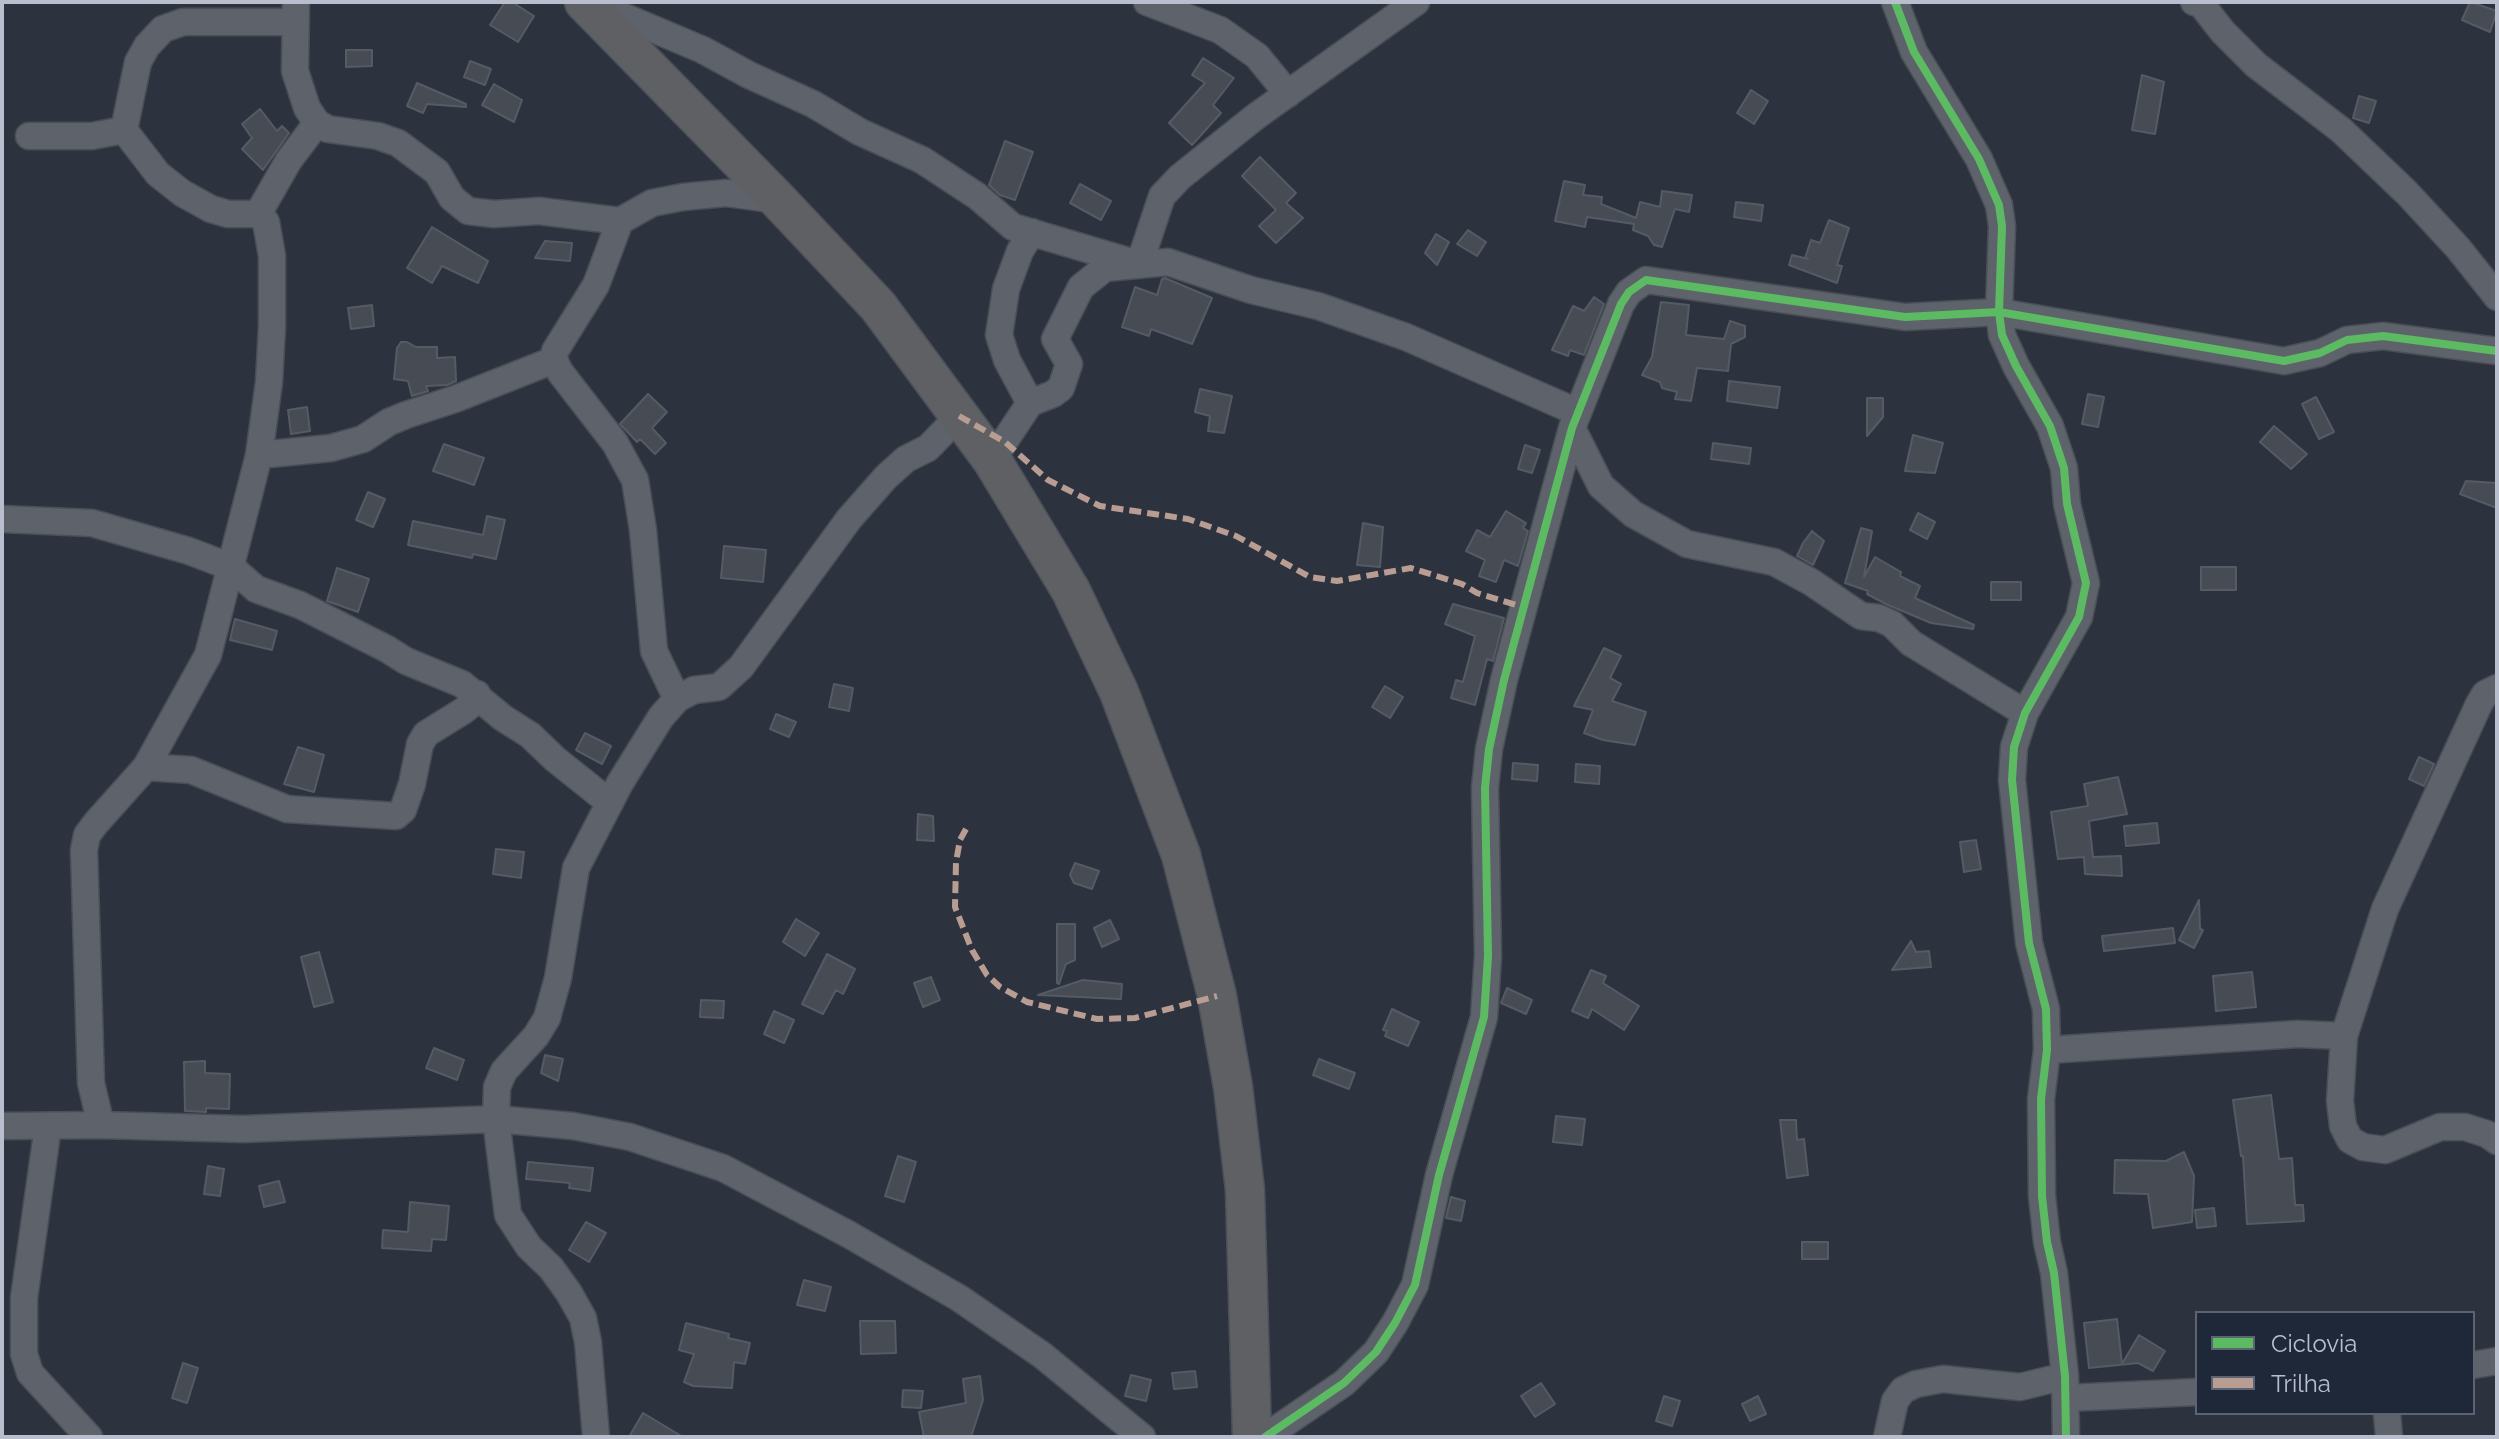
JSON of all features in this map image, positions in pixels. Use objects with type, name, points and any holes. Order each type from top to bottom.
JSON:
[{"type":"highway","points":[[586,2],[878,306],[992,460],[1071,591],[1119,692],[1181,855],[1217,996],[1245,1190],[1252,1437]]},
{"type":"street","points":[[586,2],[703,50],[813,104],[860,132],[922,160],[977,196],[1013,227],[1139,265]]},
{"type":"street","points":[[1147,2],[1220,30],[1257,56],[1288,94]]},
{"type":"street","points":[[1139,265],[1162,196],[1180,177],[1416,2]]},
{"type":"street","points":[[1895,2],[1914,52],[1972,148],[1999,205],[2002,226],[1999,312],[2002,335],[2050,426],[2064,468],[2067,504],[2086,583],[2079,617],[2025,713],[2014,747],[2012,780],[2029,943],[2046,1009],[2047,1050],[2041,1099],[2042,1196],[2066,1387],[2066,1437]]},
{"type":"street","points":[[2194,2],[2201,4],[2223,32],[2256,65],[2341,130],[2407,193],[2458,248],[2497,297]]},
{"type":"street","points":[[101,1125],[91,1083],[84,850],[87,835],[146,767],[208,655],[259,455],[271,362],[272,256],[266,222],[258,214],[228,214],[211,209],[182,193],[158,174],[124,130],[138,62],[163,29],[183,22],[295,12],[295,71],[307,108],[317,123],[328,129],[378,136],[398,143],[437,172],[452,198],[468,211],[494,214],[539,211],[620,221],[652,203],[683,197],[726,193],[778,200]]},
{"type":"street","points":[[258,214],[289,160],[317,123]]},
{"type":"street","points":[[29,136],[92,136],[124,130]]},
{"type":"street","points":[[620,221],[596,285],[555,351],[554,360],[566,381],[626,458],[635,480],[643,530],[654,651],[677,699]]},
{"type":"street","points":[[1030,403],[1007,360],[999,335],[1006,289],[1020,251],[1032,232]]},
{"type":"street","points":[[992,460],[1030,403],[1061,388],[1069,364],[1055,339],[1081,287],[1105,268],[1168,262],[1251,290],[1318,306],[1406,337],[1574,420],[1601,486],[1633,514],[1687,544],[1774,562],[1811,582],[1861,616],[1879,618],[1892,624],[1911,643],[2025,713]]},
{"type":"street","points":[[1265,1437],[1344,1383],[1376,1352],[1415,1285],[1439,1175],[1484,1017],[1488,956],[1485,788],[1489,749],[1504,680],[1574,420],[1621,304],[1629,292],[1646,280],[1905,317],[1999,312],[2284,361],[2320,353],[2347,340],[2383,336],[2497,351]]},
{"type":"street","points":[[259,455],[331,448],[363,439],[389,422],[554,360]]},
{"type":"street","points":[[596,1437],[583,1318],[551,1268],[529,1247],[508,1215],[496,1119],[497,1087],[504,1071],[536,1036],[547,1018],[558,978],[576,868],[649,736],[677,699],[694,690],[719,687],[741,667],[827,546],[858,508],[886,477],[906,459],[928,448],[959,416]]},
{"type":"street","points":[[2,519],[92,523],[189,551],[231,567],[256,589],[317,613],[406,661],[462,684],[530,735],[610,803]]},
{"type":"street","points":[[2497,688],[2485,694],[2479,704],[2385,909],[2344,1036],[2340,1101],[2343,1126],[2350,1140],[2363,1147],[2385,1150],[2440,1127],[2465,1127],[2487,1134],[2497,1141]]},
{"type":"street","points":[[146,767],[191,770],[287,809],[396,816],[403,810],[420,744],[426,734],[463,711],[473,703],[477,694]]},
{"type":"street","points":[[2047,1050],[2298,1034],[2344,1036]]},
{"type":"street","points":[[2,1126],[243,1129],[496,1119],[573,1126],[630,1137],[723,1168],[848,1234],[959,1298],[1052,1363],[1142,1437]]},
{"type":"street","points":[[48,1126],[24,1298],[24,1354],[30,1373],[89,1437]]},
{"type":"street","points":[[2475,1365],[2497,1361]]},
{"type":"street","points":[[1887,1437],[1895,1401],[1903,1390],[1943,1379],[2020,1387],[2195,1392]]},
{"type":"street","points":[[2387,1415],[2389,1437]]},
{"type":"building","points":[[505,2],[512,2],[534,16],[518,42],[490,25]]},
{"type":"building","points":[[2470,2],[2497,11],[2490,32],[2462,20]]},
{"type":"building","points":[[346,50],[372,50],[372,66],[346,67]]},
{"type":"building","points":[[1203,58],[1234,78],[1213,105],[1221,113],[1192,145],[1169,123],[1205,83],[1192,75]]},
{"type":"building","points":[[470,61],[491,69],[485,85],[464,77]]},
{"type":"building","points":[[2142,75],[2164,82],[2155,134],[2132,130]]},
{"type":"building","points":[[417,83],[466,104],[466,107],[427,104],[423,113],[407,106]]},
{"type":"building","points":[[494,84],[522,100],[514,122],[482,105]]},
{"type":"building","points":[[1751,90],[1768,101],[1754,124],[1737,113]]},
{"type":"building","points":[[2359,96],[2376,101],[2369,123],[2353,118]]},
{"type":"building","points":[[260,109],[277,131],[282,126],[289,133],[263,170],[242,149],[252,138],[242,124]]},
{"type":"building","points":[[1005,141],[1033,152],[1015,200],[1000,195],[989,185]]},
{"type":"building","points":[[1260,157],[1296,193],[1286,203],[1303,218],[1276,243],[1259,226],[1276,210],[1242,176]]},
{"type":"building","points":[[1564,181],[1585,185],[1583,195],[1602,197],[1601,204],[1636,218],[1640,202],[1660,207],[1662,191],[1692,195],[1689,212],[1675,209],[1662,247],[1654,245],[1648,236],[1633,230],[1634,224],[1587,217],[1585,227],[1555,221]]},
{"type":"building","points":[[1080,184],[1111,201],[1101,220],[1070,203]]},
{"type":"building","points":[[1736,202],[1763,205],[1761,221],[1734,217]]},
{"type":"building","points":[[1829,220],[1849,228],[1837,265],[1842,266],[1837,283],[1789,265],[1792,255],[1808,259],[1805,258],[1811,240],[1820,243]]},
{"type":"building","points":[[432,227],[488,261],[478,283],[442,266],[432,283],[407,268]]},
{"type":"building","points":[[1468,230],[1486,242],[1477,256],[1457,244]]},
{"type":"building","points":[[1436,234],[1449,242],[1437,265],[1425,253]]},
{"type":"building","points":[[545,241],[572,243],[570,261],[535,258]]},
{"type":"building","points":[[1165,278],[1212,298],[1192,344],[1151,329],[1149,336],[1122,327],[1135,287],[1157,295]]},
{"type":"building","points":[[1594,297],[1604,304],[1584,355],[1570,350],[1568,356],[1552,350],[1573,306],[1584,311]]},
{"type":"building","points":[[1661,302],[1689,305],[1686,335],[1724,339],[1730,321],[1745,326],[1745,337],[1731,344],[1728,371],[1697,368],[1691,401],[1675,399],[1677,392],[1662,388],[1660,382],[1642,375],[1652,357]]},
{"type":"building","points":[[372,305],[374,326],[351,329],[348,308]]},
{"type":"building","points":[[401,342],[416,347],[437,347],[437,358],[455,357],[456,381],[447,385],[426,386],[428,391],[412,396],[408,381],[394,379],[397,348]]},
{"type":"building","points":[[1729,381],[1780,387],[1777,408],[1727,401]]},
{"type":"building","points":[[1200,389],[1232,396],[1224,433],[1208,431],[1210,416],[1195,412]]},
{"type":"building","points":[[648,394],[667,412],[652,428],[666,443],[655,454],[640,439],[637,442],[620,424]]},
{"type":"building","points":[[2088,394],[2104,397],[2098,427],[2082,424]]},
{"type":"building","points":[[2316,397],[2334,432],[2319,439],[2302,404]]},
{"type":"building","points":[[1867,398],[1883,398],[1883,417],[1867,436]]},
{"type":"building","points":[[307,407],[310,431],[291,434],[288,410]]},
{"type":"building","points":[[2274,426],[2307,454],[2291,469],[2260,442]]},
{"type":"building","points":[[1913,435],[1943,443],[1935,473],[1905,471]]},
{"type":"building","points":[[1713,443],[1751,448],[1749,464],[1711,459]]},
{"type":"building","points":[[444,444],[484,458],[474,485],[433,471]]},
{"type":"building","points":[[1525,445],[1540,450],[1532,473],[1518,469]]},
{"type":"building","points":[[2466,481],[2497,483],[2497,508],[2460,494]]},
{"type":"building","points":[[368,492],[385,499],[373,527],[356,520]]},
{"type":"building","points":[[1506,511],[1526,523],[1523,528],[1528,531],[1518,566],[1504,560],[1496,582],[1479,576],[1485,560],[1466,551],[1477,530],[1490,537]]},
{"type":"building","points":[[1918,513],[1935,522],[1927,539],[1910,530]]},
{"type":"building","points":[[487,516],[505,520],[496,559],[473,554],[472,558],[408,545],[413,521],[483,535]]},
{"type":"building","points":[[1363,523],[1383,527],[1380,567],[1357,565]]},
{"type":"building","points":[[1861,528],[1872,531],[1864,577],[1875,557],[1901,572],[1900,576],[1920,586],[1915,598],[1974,625],[1973,629],[1931,623],[1886,604],[1867,594],[1868,591],[1845,583]]},
{"type":"building","points":[[1812,531],[1824,541],[1813,565],[1797,556]]},
{"type":"building","points":[[724,546],[766,550],[763,582],[721,578]]},
{"type":"building","points":[[2201,567],[2236,567],[2236,590],[2201,590]]},
{"type":"building","points":[[337,568],[369,579],[358,612],[327,601]]},
{"type":"building","points":[[1991,582],[2021,582],[2021,600],[1991,600]]},
{"type":"building","points":[[1453,604],[1504,618],[1493,661],[1487,659],[1475,705],[1451,698],[1456,680],[1463,682],[1475,636],[1445,624]]},
{"type":"building","points":[[235,619],[277,631],[272,650],[230,640]]},
{"type":"building","points":[[1604,648],[1621,656],[1610,678],[1621,684],[1612,701],[1646,712],[1635,745],[1603,740],[1584,733],[1593,710],[1574,706]]},
{"type":"building","points":[[834,684],[853,688],[849,711],[829,707]]},
{"type":"building","points":[[1385,686],[1403,697],[1390,718],[1372,707]]},
{"type":"building","points":[[776,714],[796,722],[789,737],[770,729]]},
{"type":"building","points":[[585,733],[611,746],[602,764],[576,750]]},
{"type":"building","points":[[298,747],[324,755],[314,792],[284,784]]},
{"type":"building","points":[[2419,757],[2434,764],[2424,786],[2409,779]]},
{"type":"building","points":[[1513,763],[1538,765],[1537,781],[1512,779]]},
{"type":"building","points":[[1576,764],[1600,766],[1599,784],[1575,782]]},
{"type":"building","points":[[2118,777],[2127,814],[2089,821],[2093,857],[2121,856],[2122,876],[2085,874],[2084,857],[2058,859],[2051,812],[2088,806],[2084,784]]},
{"type":"building","points":[[918,814],[933,816],[934,841],[917,840]]},
{"type":"building","points":[[2157,823],[2159,843],[2126,846],[2124,826]]},
{"type":"building","points":[[1976,840],[1981,869],[1964,872],[1960,842]]},
{"type":"building","points":[[496,849],[524,852],[521,878],[493,874]]},
{"type":"building","points":[[1075,863],[1099,871],[1092,889],[1074,883],[1070,875]]},
{"type":"building","points":[[2199,900],[2200,929],[2203,930],[2194,948],[2179,940]]},
{"type":"building","points":[[796,919],[819,933],[805,956],[783,942]]},
{"type":"building","points":[[1110,920],[1119,939],[1102,947],[1094,928]]},
{"type":"building","points":[[1057,924],[1075,924],[1075,960],[1066,964],[1059,984],[1057,983]]},
{"type":"building","points":[[2173,928],[2175,943],[2104,951],[2102,936]]},
{"type":"building","points":[[1911,941],[1916,952],[1929,951],[1931,967],[1892,970]]},
{"type":"building","points":[[319,952],[333,1002],[314,1007],[301,957]]},
{"type":"building","points":[[827,954],[855,969],[843,994],[836,990],[823,1014],[802,1004]]},
{"type":"building","points":[[1591,970],[1606,976],[1603,983],[1639,1006],[1624,1030],[1592,1009],[1588,1018],[1572,1011]]},
{"type":"building","points":[[2252,972],[2256,1007],[2216,1011],[2213,976]]},
{"type":"building","points":[[931,977],[940,1000],[923,1007],[914,983]]},
{"type":"building","points":[[1083,980],[1122,984],[1121,999],[1038,995]]},
{"type":"building","points":[[1507,988],[1532,1000],[1526,1014],[1501,1003]]},
{"type":"building","points":[[701,1000],[724,1001],[723,1018],[700,1017]]},
{"type":"building","points":[[1392,1009],[1419,1022],[1408,1046],[1385,1036],[1387,1031],[1383,1030]]},
{"type":"building","points":[[774,1011],[794,1020],[784,1043],[764,1034]]},
{"type":"building","points":[[434,1048],[464,1060],[457,1080],[426,1068]]},
{"type":"building","points":[[545,1055],[563,1059],[558,1081],[541,1073]]},
{"type":"building","points":[[1319,1059],[1355,1073],[1349,1089],[1313,1075]]},
{"type":"building","points":[[205,1061],[205,1073],[230,1074],[229,1109],[185,1111],[184,1062]]},
{"type":"building","points":[[2271,1095],[2279,1159],[2292,1158],[2295,1205],[2303,1205],[2304,1221],[2247,1224],[2243,1156],[2233,1100]]},
{"type":"building","points":[[1556,1116],[1585,1119],[1582,1145],[1553,1142]]},
{"type":"building","points":[[1780,1120],[1796,1120],[1797,1140],[1804,1139],[1808,1175],[1787,1178]]},
{"type":"building","points":[[2184,1152],[2194,1176],[2192,1222],[2153,1228],[2148,1194],[2114,1193],[2115,1160],[2166,1161]]},
{"type":"building","points":[[898,1156],[916,1162],[904,1202],[885,1196]]},
{"type":"building","points":[[528,1162],[593,1168],[590,1191],[569,1188],[570,1183],[526,1179]]},
{"type":"building","points":[[208,1166],[224,1169],[220,1196],[204,1194]]},
{"type":"building","points":[[279,1181],[285,1202],[264,1207],[259,1186]]},
{"type":"building","points":[[1451,1197],[1465,1201],[1461,1221],[1446,1218]]},
{"type":"building","points":[[410,1202],[449,1206],[446,1240],[432,1239],[431,1251],[382,1248],[383,1230],[408,1232]]},
{"type":"building","points":[[2214,1208],[2216,1226],[2197,1228],[2195,1210]]},
{"type":"building","points":[[586,1222],[606,1233],[589,1262],[569,1250]]},
{"type":"building","points":[[1802,1242],[1828,1242],[1828,1259],[1802,1259]]},
{"type":"building","points":[[804,1280],[831,1287],[825,1311],[797,1305]]},
{"type":"building","points":[[2117,1319],[2122,1364],[2139,1335],[2165,1351],[2153,1371],[2138,1363],[2089,1368],[2084,1323]]},
{"type":"building","points":[[860,1321],[895,1321],[896,1353],[861,1354]]},
{"type":"building","points":[[686,1323],[750,1343],[745,1364],[734,1362],[732,1388],[693,1386],[684,1382],[694,1354],[679,1350]]},
{"type":"building","points":[[183,1363],[198,1368],[187,1403],[172,1398]]},
{"type":"building","points":[[1195,1371],[1197,1387],[1174,1389],[1172,1373]]},
{"type":"building","points":[[1131,1375],[1151,1380],[1146,1401],[1125,1396]]},
{"type":"building","points":[[980,1376],[983,1400],[971,1437],[924,1437],[919,1412],[966,1403],[963,1379]]},
{"type":"building","points":[[1541,1383],[1555,1404],[1535,1417],[1521,1396]]},
{"type":"building","points":[[903,1390],[923,1391],[921,1408],[902,1407]]},
{"type":"building","points":[[1664,1396],[1680,1401],[1672,1426],[1656,1421]]},
{"type":"building","points":[[1758,1396],[1766,1414],[1750,1421],[1742,1404]]},
{"type":"building","points":[[643,1413],[683,1437],[629,1437]]},
{"type":"marked path","points":[[959,416],[1005,442],[1048,480],[1100,506],[1188,519],[1236,536],[1310,577],[1337,581],[1411,568],[1523,607]]},
{"type":"marked path","points":[[966,829],[960,840],[956,862],[955,907],[972,950],[987,975],[1000,987],[1027,1002],[1097,1019],[1135,1018],[1217,996]]},
{"type":"cycle path","points":[[1895,2],[1914,52],[1979,159],[1999,205],[2002,226],[1999,312],[2002,335],[2050,426],[2064,468],[2067,504],[2086,583],[2079,617],[2025,713],[2014,747],[2012,780],[2029,943],[2046,1009],[2047,1050],[2041,1099],[2042,1196],[2065,1376],[2066,1437]]},
{"type":"cycle path","points":[[1265,1437],[1344,1383],[1376,1352],[1415,1285],[1439,1175],[1484,1017],[1488,956],[1485,788],[1489,749],[1504,680],[1572,428],[1621,304],[1629,292],[1646,280],[1905,317],[1999,312],[2284,361],[2320,353],[2347,340],[2383,336],[2497,351]]}]
